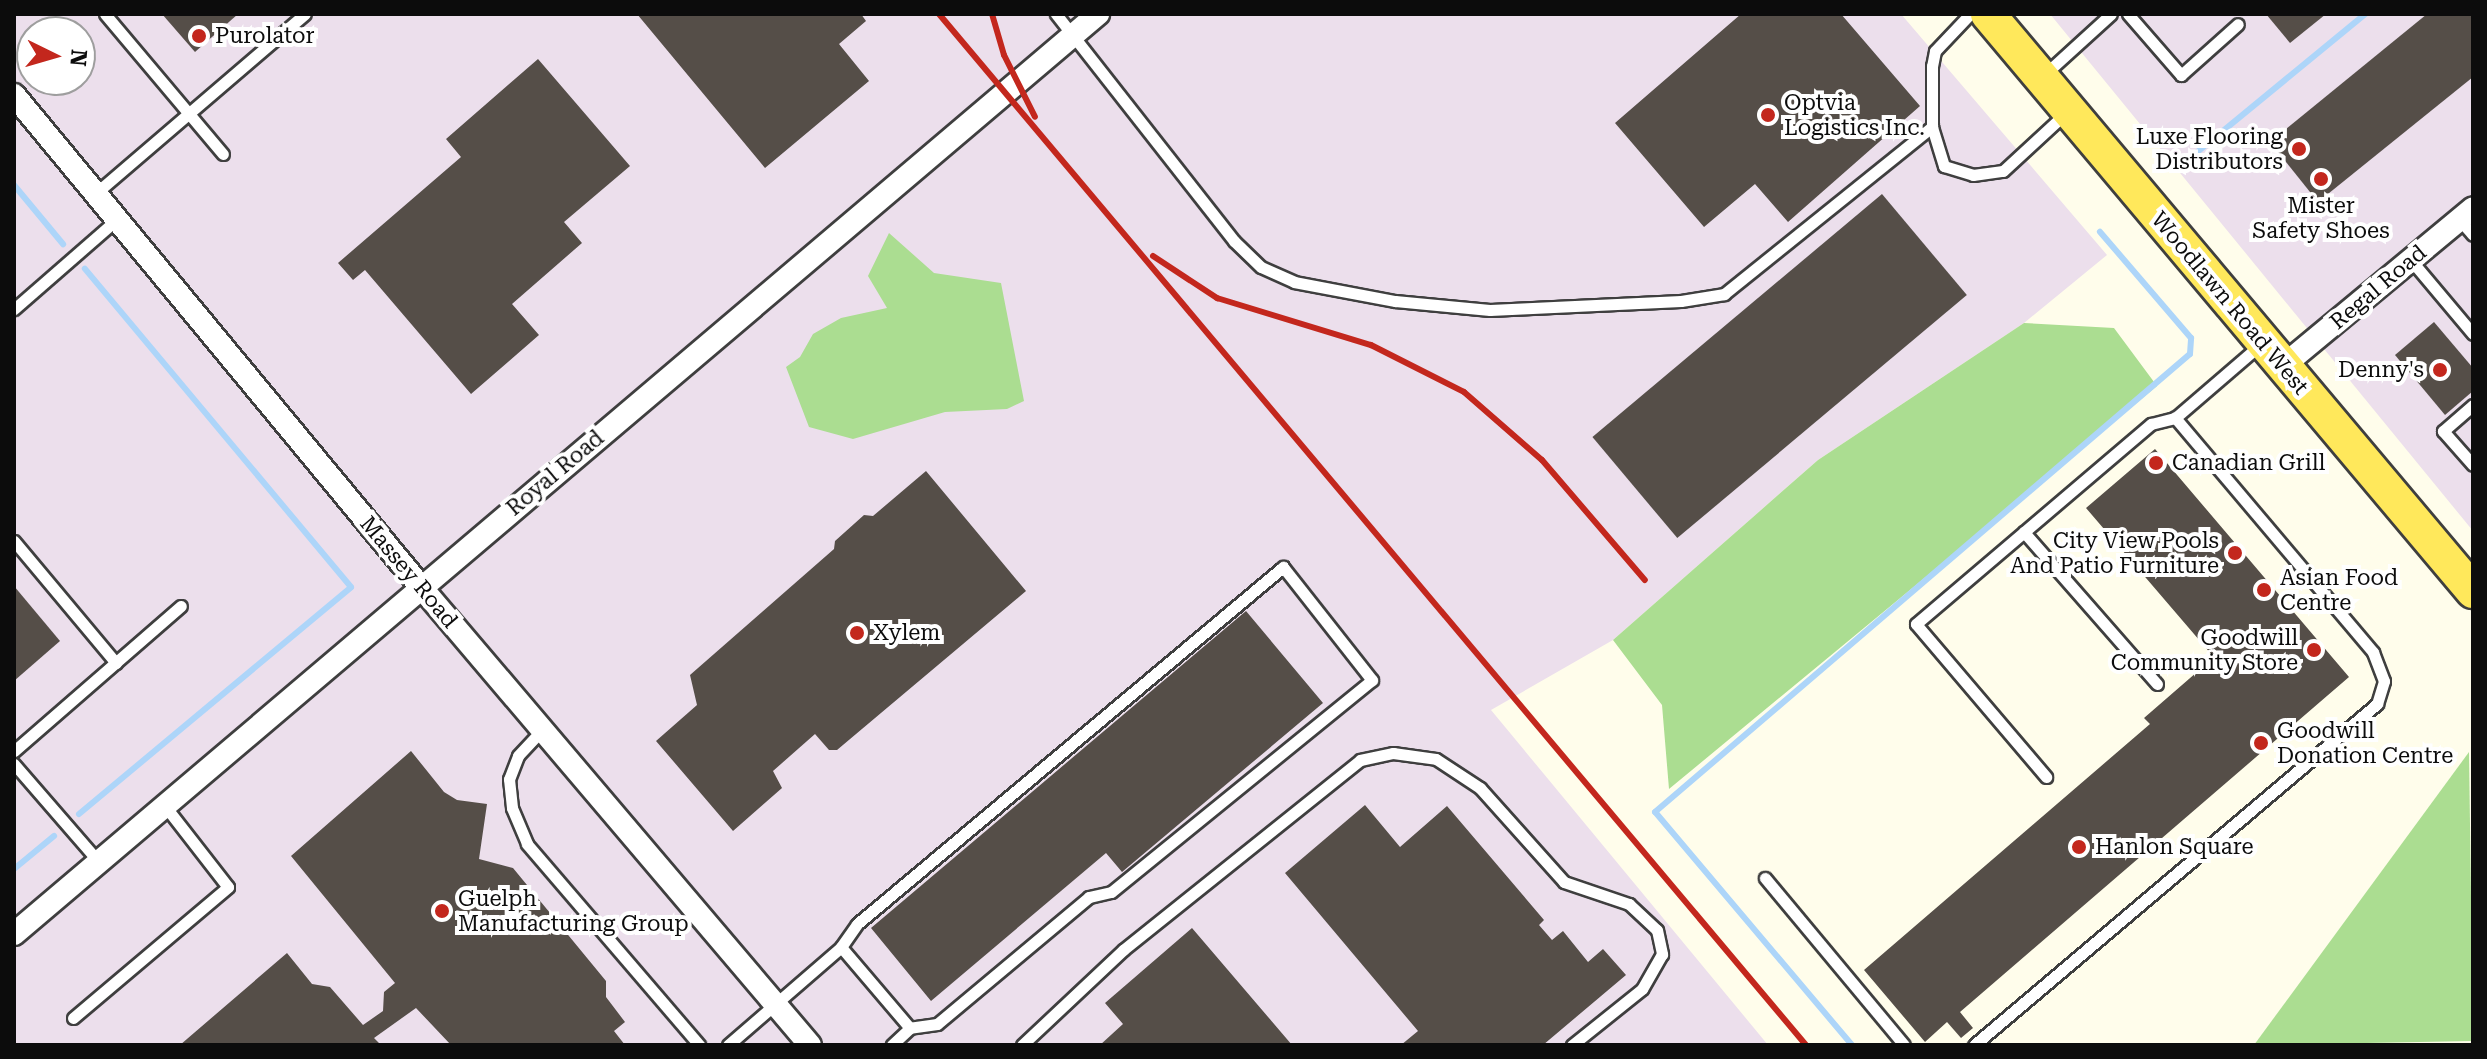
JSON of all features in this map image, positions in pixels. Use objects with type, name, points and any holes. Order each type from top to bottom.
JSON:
[{"type":"main road","name":"Woodlawn Road West","points":[[1988,14],[2473,591]]},
{"type":"street","name":"Royal Road","points":[[14,934],[1098,14]]},
{"type":"street","name":"Massey Road","points":[[14,95],[421,587],[810,1045]]},
{"type":"street","name":"Regal Road","points":[[2273,354],[2468,221]]},
{"type":"lane","points":[[105,14],[223,154]]},
{"type":"lane","points":[[96,193],[305,14]]},
{"type":"lane","points":[[1056,14],[1234,241],[1261,267],[1294,282],[1395,301],[1490,310],[1681,301],[1724,294],[1932,127]]},
{"type":"lane","points":[[1970,14],[1935,51],[1932,127],[1944,166],[1973,175],[2003,171],[2069,110]]},
{"type":"lane","points":[[2041,78],[2111,14]]},
{"type":"lane","points":[[2128,14],[2181,75],[2238,24]]},
{"type":"lane","points":[[14,309],[117,219]]},
{"type":"lane","points":[[2410,259],[2473,334]]},
{"type":"lane","points":[[2046,777],[1916,624],[2151,424],[2175,418],[2273,354]]},
{"type":"lane","points":[[2473,405],[2443,431],[2473,465]]},
{"type":"lane","points":[[1974,1045],[2377,704],[2384,681],[2373,652],[2175,418]]},
{"type":"lane","points":[[2024,532],[2157,684]]},
{"type":"lane","points":[[14,541],[116,663]]},
{"type":"lane","points":[[728,1045],[841,947],[857,924],[1283,567],[1372,680],[1111,892],[1089,897],[937,1024],[910,1028],[892,1045]]},
{"type":"lane","points":[[14,751],[181,606]]},
{"type":"lane","points":[[542,730],[518,756],[509,779],[512,808],[527,844],[699,1045]]},
{"type":"lane","points":[[1022,1045],[1123,950],[1360,760],[1393,753],[1436,759],[1480,788],[1564,882],[1629,904],[1657,930],[1662,954],[1642,989],[1572,1045]]},
{"type":"lane","points":[[14,764],[98,861]]},
{"type":"lane","points":[[73,1018],[228,887],[165,806]]},
{"type":"lane","points":[[1765,878],[1904,1045]]},
{"type":"lane","points":[[841,947],[910,1028]]},
{"type":"shaded area","points":[[14,14],[1901,14],[2107,255],[2024,323],[1818,460],[1613,640],[1491,710],[1768,1045],[14,1045]]},
{"type":"shaded area","points":[[2050,14],[2473,14],[2473,531]]},
{"type":"green space","points":[[889,233],[934,273],[1001,283],[1024,401],[1007,409],[945,412],[853,439],[809,427],[786,367],[800,357],[813,334],[841,318],[887,308],[868,276]]},
{"type":"green space","points":[[2024,323],[2114,328],[2157,386],[1669,789],[1662,705],[1613,640],[1818,460]]},
{"type":"green space","points":[[2469,752],[2473,1041],[2254,1045]]},
{"type":"building","name":"Purolator","points":[[162,14],[238,14],[195,52]]},
{"type":"building","points":[[637,14],[861,14],[866,21],[839,44],[869,81],[765,168]]},
{"type":"building","name":"Optvia Logistics Inc.","points":[[1741,14],[1841,14],[1920,106],[1788,222],[1755,184],[1704,227],[1615,123]]},
{"type":"building","points":[[2266,14],[2326,14],[2290,43]]},
{"type":"building","points":[[2427,14],[2473,14],[2473,77],[2318,202],[2270,142]]},
{"type":"building","points":[[538,59],[630,166],[564,222],[582,243],[512,304],[539,335],[471,394],[365,270],[353,280],[338,263],[461,157],[446,139]]},
{"type":"building","points":[[1882,194],[1967,295],[1677,538],[1592,437]]},
{"type":"building","points":[[2434,322],[2473,368],[2473,391],[2445,415],[2395,355]]},
{"type":"building","name":"Hanlon Square","points":[[2155,449],[2349,677],[1960,1012],[1973,1028],[1961,1038],[1947,1022],[1925,1042],[1864,970],[2150,724],[2144,718],[2197,672],[2205,673],[2218,662],[2086,508]]},
{"type":"building","name":"Xylem","points":[[926,471],[1026,591],[837,750],[829,750],[815,734],[773,771],[782,788],[733,831],[656,741],[697,705],[690,675],[834,549],[835,541],[864,515],[873,516]]},
{"type":"building","points":[[14,586],[60,641],[14,681]]},
{"type":"building","points":[[1246,611],[1323,703],[1122,872],[1106,853],[931,1001],[871,928]]},
{"type":"building","name":"Guelph Manufacturing Group","points":[[411,751],[444,792],[457,800],[487,804],[479,859],[513,868],[606,981],[606,997],[625,1022],[614,1031],[625,1045],[451,1045],[416,1008],[374,1038],[381,1045],[180,1045],[287,953],[312,984],[330,987],[363,1025],[383,1011],[384,992],[395,983],[291,856]]},
{"type":"building","points":[[1365,805],[1400,847],[1447,806],[1544,920],[1539,925],[1552,940],[1563,931],[1588,962],[1603,949],[1626,975],[1543,1045],[1401,1045],[1418,1031],[1285,873]]},
{"type":"building","points":[[1192,928],[1292,1045],[1100,1045],[1123,1024],[1105,1003]]},
{"type":"waterway","points":[[2190,158],[2365,14]]},
{"type":"waterway","points":[[14,185],[63,244]]},
{"type":"waterway","points":[[1852,1045],[1655,812],[2190,354],[2191,338],[2100,232]]},
{"type":"waterway","points":[[79,814],[351,587],[85,269]]},
{"type":"waterway","points":[[14,869],[54,836]]},
{"type":"railway","points":[[939,14],[1806,1045]]},
{"type":"railway","points":[[992,14],[1004,55],[1035,117]]},
{"type":"railway","points":[[1153,256],[1217,298],[1371,345],[1464,392],[1542,460],[1645,580]]},
{"type":"place","name":"Purolator","points":[[199,36]]},
{"type":"place","name":"Optvia Logistics Inc.","points":[[1768,115]]},
{"type":"place","name":"Luxe Flooring Distributors","points":[[2299,149]]},
{"type":"place","name":"Mister Safety Shoes","points":[[2321,179]]},
{"type":"place","name":"Denny's","points":[[2440,370]]},
{"type":"place","name":"Canadian Grill","points":[[2156,463]]},
{"type":"place","name":"City View Pools And Patio Furniture","points":[[2235,553]]},
{"type":"place","name":"Asian Food Centre","points":[[2264,590]]},
{"type":"place","name":"Xylem","points":[[857,633]]},
{"type":"place","name":"Goodwill Community Store","points":[[2314,650]]},
{"type":"place","name":"Goodwill Donation Centre","points":[[2261,743]]},
{"type":"place","name":"Hanlon Square","points":[[2079,847]]},
{"type":"place","name":"Guelph Manufacturing Group","points":[[442,911]]}]
